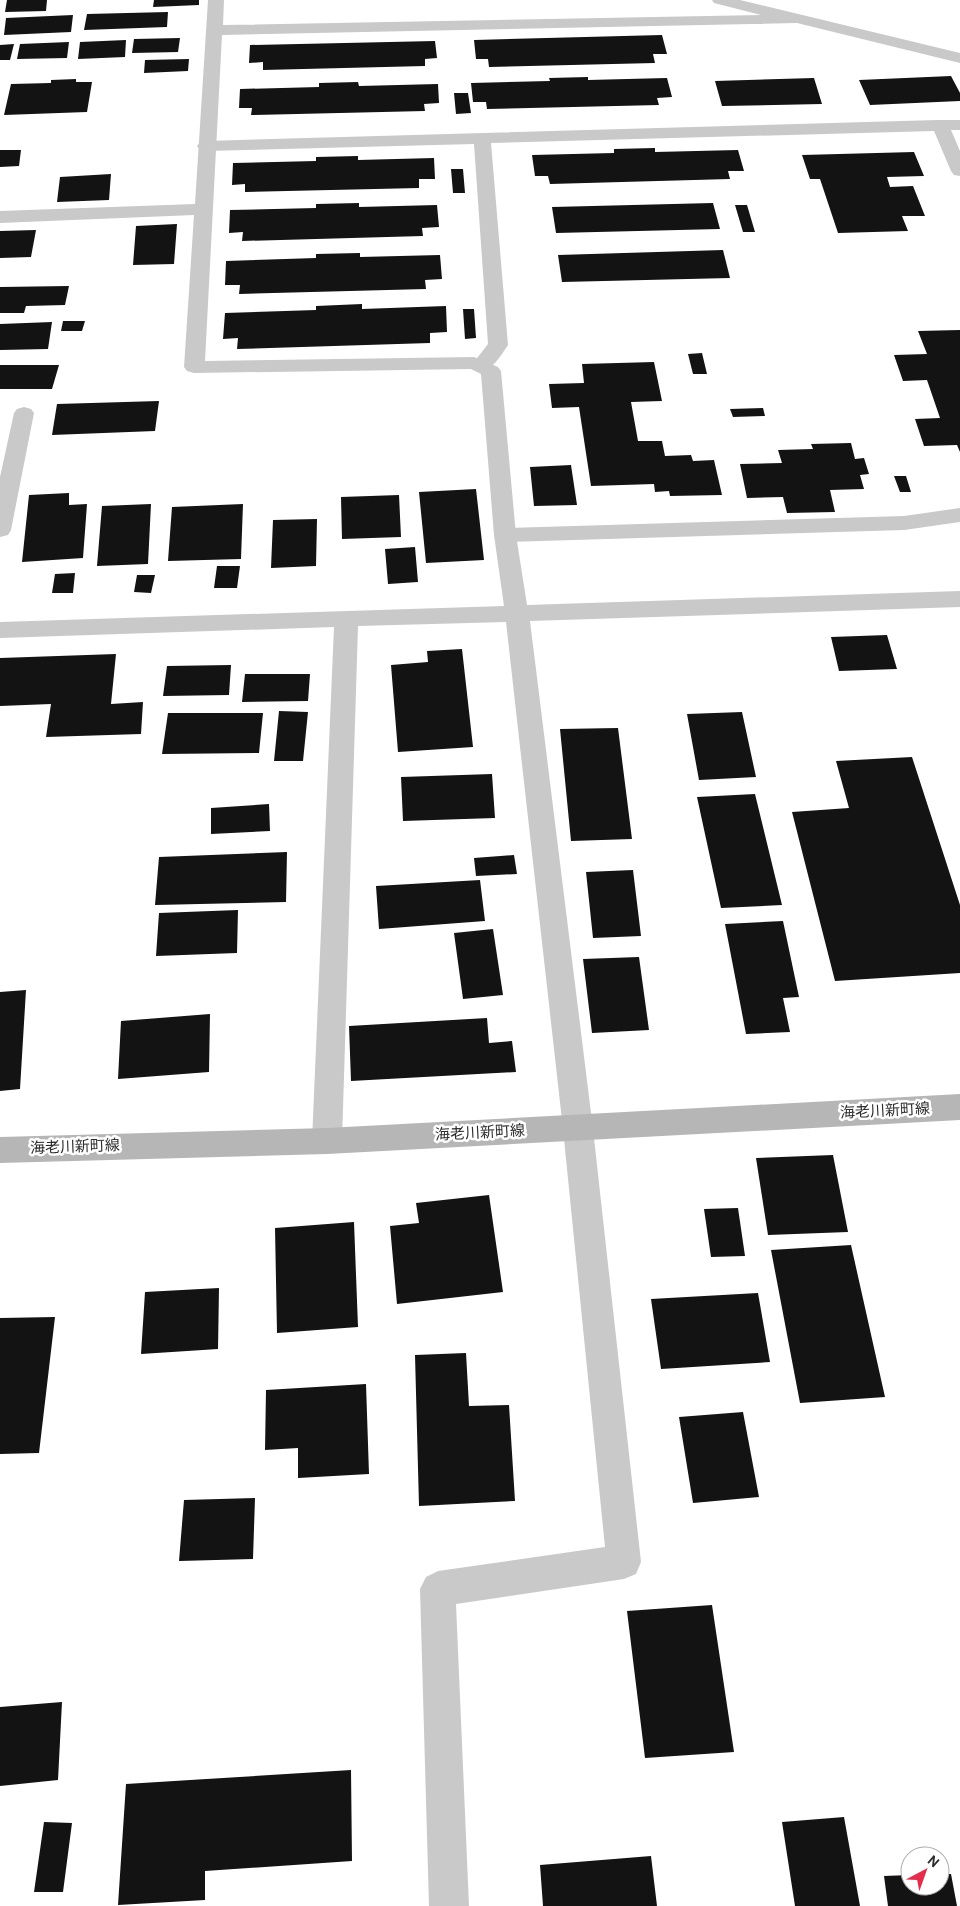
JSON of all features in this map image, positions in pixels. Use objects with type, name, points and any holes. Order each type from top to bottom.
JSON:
[{"type":"main road","name":"海老川新町線","points":[[0,1150],[326,1141],[578,1129],[960,1107]]},
{"type":"street","points":[[216,0],[194,367],[474,363],[490,371],[505,535],[517,614],[578,1129],[624,1562],[438,1589],[448,1906]]},
{"type":"street","points":[[720,0],[960,58]]},
{"type":"street","points":[[213,30],[795,19]]},
{"type":"street","points":[[940,125],[960,171]]},
{"type":"street","points":[[206,146],[960,125]]},
{"type":"street","points":[[481,366],[498,345],[482,138]]},
{"type":"street","points":[[0,217],[202,209]]},
{"type":"street","points":[[0,530],[24,413]]},
{"type":"street","points":[[505,535],[904,523],[960,515]]},
{"type":"street","points":[[0,630],[346,620],[960,598]]},
{"type":"street","points":[[326,1141],[346,620]]},
{"type":"building","points":[[7,0],[47,0],[46,11],[5,12]]},
{"type":"building","points":[[154,0],[199,0],[199,5],[153,7]]},
{"type":"building","points":[[168,12],[167,27],[84,30],[87,14]]},
{"type":"building","points":[[73,15],[71,32],[4,35],[6,18]]},
{"type":"building","points":[[662,35],[667,54],[653,54],[655,63],[489,67],[488,59],[476,59],[474,40]]},
{"type":"building","points":[[180,38],[178,52],[132,53],[134,39]]},
{"type":"building","points":[[126,40],[125,57],[78,59],[80,42]]},
{"type":"building","points":[[435,41],[437,58],[425,59],[425,66],[263,70],[263,62],[249,63],[250,45]]},
{"type":"building","points":[[69,42],[67,58],[17,59],[20,44]]},
{"type":"building","points":[[14,44],[10,60],[0,60],[0,45]]},
{"type":"building","points":[[189,59],[188,71],[144,73],[145,60]]},
{"type":"building","points":[[951,76],[960,93],[960,101],[870,105],[859,80]]},
{"type":"building","points":[[588,77],[588,80],[667,78],[672,97],[657,98],[659,105],[487,109],[486,102],[473,102],[471,83],[550,81],[549,78]]},
{"type":"building","points":[[814,78],[822,104],[722,106],[715,81]]},
{"type":"building","points":[[76,79],[76,82],[92,82],[87,112],[4,115],[11,84],[51,83],[51,80]]},
{"type":"building","points":[[358,82],[359,86],[438,84],[439,103],[424,104],[425,111],[251,115],[252,108],[239,108],[240,89],[319,87],[319,83]]},
{"type":"building","points":[[454,93],[468,93],[471,113],[456,114]]},
{"type":"building","points":[[655,148],[655,152],[738,150],[744,171],[728,171],[730,179],[550,184],[548,176],[535,176],[532,155],[614,153],[614,149]]},
{"type":"building","points":[[0,150],[21,150],[19,166],[0,167]]},
{"type":"building","points":[[914,152],[924,176],[887,177],[890,187],[913,186],[925,216],[902,216],[908,231],[838,233],[820,179],[810,179],[802,155]]},
{"type":"building","points":[[358,156],[358,160],[434,158],[435,179],[419,179],[419,188],[245,192],[245,184],[232,185],[233,163],[316,161],[316,157]]},
{"type":"building","points":[[451,169],[463,169],[465,193],[453,193]]},
{"type":"building","points":[[111,174],[109,200],[57,202],[60,177]]},
{"type":"building","points":[[359,203],[359,207],[437,205],[439,227],[422,228],[423,236],[242,241],[243,232],[229,233],[230,210],[316,208],[316,204]]},
{"type":"building","points":[[713,203],[720,229],[556,233],[552,207]]},
{"type":"building","points":[[735,205],[747,205],[755,232],[743,232]]},
{"type":"building","points":[[177,224],[174,264],[133,265],[136,226]]},
{"type":"building","points":[[36,230],[31,257],[0,258],[0,231]]},
{"type":"building","points":[[723,250],[730,278],[562,282],[558,255]]},
{"type":"building","points":[[360,253],[360,257],[440,255],[442,279],[425,280],[426,289],[239,294],[240,285],[225,285],[226,261],[316,258],[316,254]]},
{"type":"building","points":[[69,286],[65,305],[26,306],[24,313],[0,313],[0,287]]},
{"type":"building","points":[[362,304],[362,309],[446,306],[447,332],[430,333],[430,343],[237,349],[238,338],[223,339],[225,313],[316,310],[316,306]]},
{"type":"building","points":[[463,309],[474,309],[476,338],[465,339]]},
{"type":"building","points":[[63,321],[85,321],[82,331],[61,331]]},
{"type":"building","points":[[52,322],[48,349],[0,350],[0,324]]},
{"type":"building","points":[[960,330],[960,452],[957,445],[924,446],[915,419],[940,418],[927,380],[903,381],[894,355],[927,354],[918,331]]},
{"type":"building","points":[[702,353],[707,374],[693,374],[688,354]]},
{"type":"building","points":[[654,362],[662,401],[631,402],[638,441],[662,441],[665,456],[691,455],[693,461],[714,460],[722,495],[670,496],[669,491],[655,492],[654,484],[591,486],[579,407],[552,408],[549,384],[584,383],[582,364]]},
{"type":"building","points":[[0,365],[59,365],[52,389],[0,389]]},
{"type":"building","points":[[159,401],[155,431],[52,435],[57,404]]},
{"type":"building","points":[[763,408],[765,416],[733,417],[730,409]]},
{"type":"building","points":[[851,443],[855,459],[864,458],[869,474],[860,475],[864,489],[830,490],[835,512],[787,513],[783,497],[747,498],[740,464],[782,463],[778,450],[813,449],[811,444]]},
{"type":"building","points":[[571,465],[577,505],[534,506],[530,467]]},
{"type":"building","points":[[894,476],[906,476],[911,492],[900,492]]},
{"type":"building","points":[[476,489],[484,560],[426,563],[419,492]]},
{"type":"building","points":[[69,493],[69,505],[87,504],[83,558],[22,562],[29,495]]},
{"type":"building","points":[[399,495],[401,537],[342,539],[341,497]]},
{"type":"building","points":[[151,504],[148,564],[97,566],[102,506]]},
{"type":"building","points":[[243,504],[241,559],[168,561],[172,507]]},
{"type":"building","points":[[317,519],[316,566],[271,568],[273,520]]},
{"type":"building","points":[[415,547],[418,582],[388,584],[385,549]]},
{"type":"building","points":[[217,566],[240,566],[237,588],[214,588]]},
{"type":"building","points":[[75,573],[73,593],[52,593],[55,574]]},
{"type":"building","points":[[137,575],[155,575],[151,593],[134,592]]},
{"type":"building","points":[[887,635],[897,669],[839,671],[831,637]]},
{"type":"building","points":[[462,649],[473,747],[398,752],[391,665],[428,662],[427,651]]},
{"type":"building","points":[[116,654],[111,704],[143,702],[141,734],[46,737],[51,704],[0,706],[0,658]]},
{"type":"building","points":[[231,665],[229,695],[163,696],[167,666]]},
{"type":"building","points":[[245,674],[310,674],[308,701],[242,702]]},
{"type":"building","points":[[279,711],[308,712],[303,761],[274,761]]},
{"type":"building","points":[[742,712],[756,777],[699,780],[687,714]]},
{"type":"building","points":[[168,713],[263,713],[259,753],[162,754]]},
{"type":"building","points":[[618,728],[632,839],[571,841],[560,729]]},
{"type":"building","points":[[912,757],[960,905],[960,973],[835,981],[792,812],[849,808],[836,761]]},
{"type":"building","points":[[492,774],[495,818],[403,821],[401,777]]},
{"type":"building","points":[[755,794],[782,905],[721,908],[697,797]]},
{"type":"building","points":[[269,804],[270,831],[211,834],[211,808]]},
{"type":"building","points":[[287,852],[286,902],[155,905],[159,857]]},
{"type":"building","points":[[514,855],[517,874],[476,876],[474,858]]},
{"type":"building","points":[[633,870],[641,936],[593,938],[586,872]]},
{"type":"building","points":[[480,880],[485,921],[379,929],[376,886]]},
{"type":"building","points":[[238,910],[237,953],[156,956],[159,913]]},
{"type":"building","points":[[783,921],[799,997],[783,998],[790,1032],[746,1034],[725,924]]},
{"type":"building","points":[[493,929],[503,995],[463,999],[454,933]]},
{"type":"building","points":[[639,957],[649,1030],[592,1033],[583,959]]},
{"type":"building","points":[[26,990],[20,1089],[0,1091],[0,992]]},
{"type":"building","points":[[210,1014],[209,1072],[118,1079],[121,1021]]},
{"type":"building","points":[[487,1018],[489,1043],[512,1041],[516,1072],[351,1081],[349,1026]]},
{"type":"building","points":[[833,1155],[848,1232],[768,1235],[756,1158]]},
{"type":"building","points":[[489,1195],[503,1292],[397,1304],[390,1226],[419,1223],[416,1203]]},
{"type":"building","points":[[738,1208],[745,1256],[711,1257],[704,1209]]},
{"type":"building","points":[[354,1222],[358,1327],[277,1333],[275,1228]]},
{"type":"building","points":[[851,1245],[885,1397],[800,1403],[771,1250]]},
{"type":"building","points":[[219,1288],[218,1349],[141,1354],[145,1292]]},
{"type":"building","points":[[758,1293],[770,1362],[661,1369],[651,1299]]},
{"type":"building","points":[[55,1317],[39,1453],[0,1454],[0,1318]]},
{"type":"building","points":[[466,1353],[469,1406],[509,1405],[515,1501],[419,1506],[415,1355]]},
{"type":"building","points":[[366,1384],[369,1474],[298,1478],[298,1448],[265,1450],[266,1390]]},
{"type":"building","points":[[743,1412],[759,1497],[693,1503],[679,1417]]},
{"type":"building","points":[[255,1498],[253,1559],[179,1561],[184,1500]]},
{"type":"building","points":[[712,1605],[734,1752],[645,1758],[627,1611]]},
{"type":"building","points":[[62,1702],[58,1780],[0,1786],[0,1707]]},
{"type":"building","points":[[351,1770],[352,1861],[205,1871],[205,1900],[118,1905],[126,1784]]},
{"type":"building","points":[[844,1817],[860,1906],[795,1906],[782,1822]]},
{"type":"building","points":[[44,1822],[72,1823],[63,1892],[34,1892]]},
{"type":"building","points":[[651,1856],[657,1906],[543,1906],[540,1865]]},
{"type":"building","points":[[951,1874],[957,1906],[888,1906],[884,1876],[900,1875],[900,1896],[950,1896]]}]
